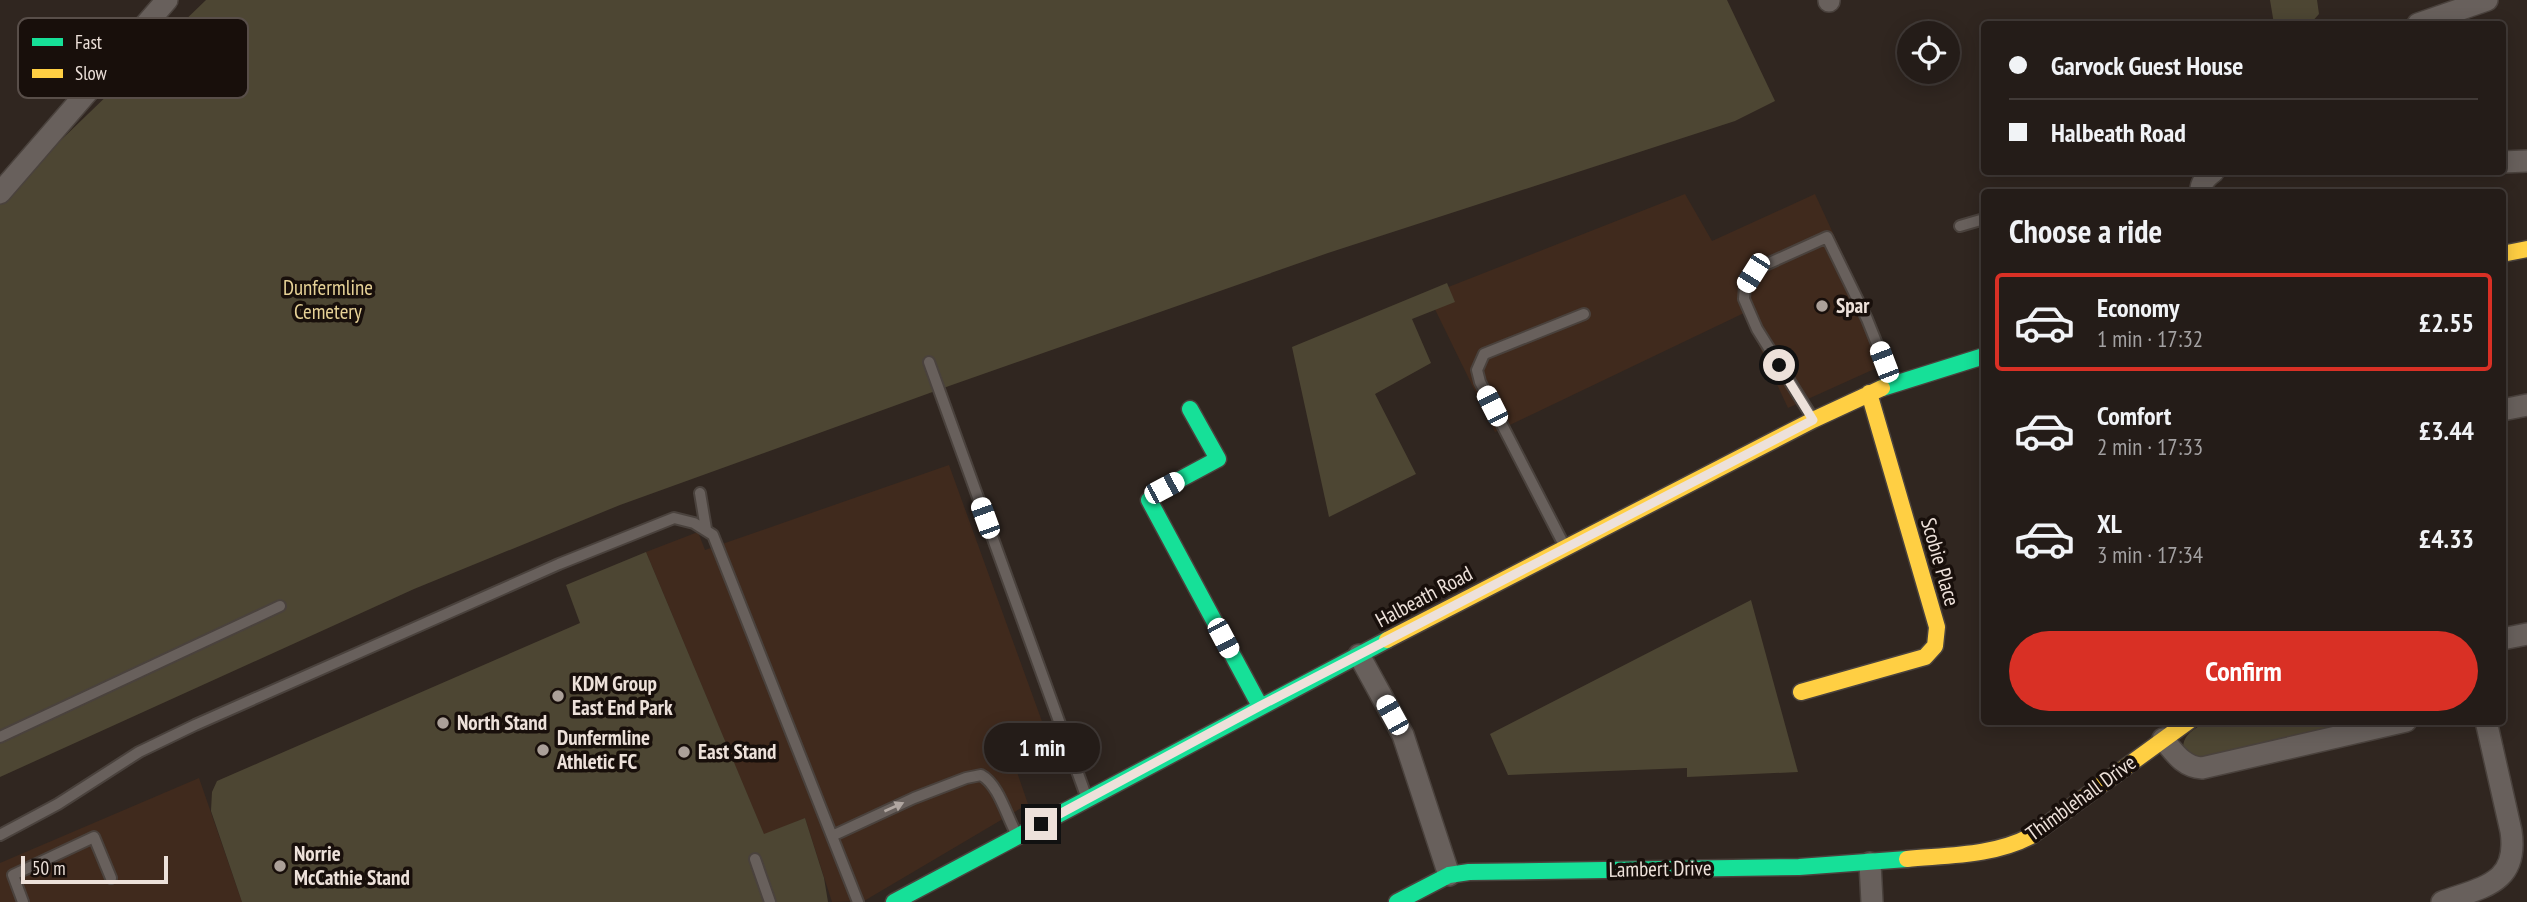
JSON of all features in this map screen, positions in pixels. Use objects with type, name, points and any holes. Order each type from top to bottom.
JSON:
[{"type":"street","points":[[151,18],[167,0]]},
{"type":"street","points":[[2436,21],[2455,18],[2487,0]]},
{"type":"street","points":[[0,193],[82,98]]},
{"type":"street","points":[[2506,162],[2527,161]]},
{"type":"street","points":[[2506,253],[2527,249]]},
{"type":"street","name":"Halbeath Road","points":[[894,902],[1260,706],[1813,420],[1892,383],[1981,357]]},
{"type":"street","name":"Scobie Place","points":[[1801,692],[1926,657],[1935,646],[1937,628],[1869,393]]},
{"type":"street","points":[[2506,409],[2527,405]]},
{"type":"street","points":[[1190,409],[1218,458],[1164,488],[1149,500],[1260,706]]},
{"type":"street","points":[[2506,638],[2527,634]]},
{"type":"street","points":[[1359,655],[1403,735],[1449,875]]},
{"type":"street","name":"Thimblehall Drive","points":[[1870,863],[1996,850],[2014,845],[2183,725]]},
{"type":"street","points":[[2163,739],[2185,763],[2192,768],[2202,768],[2389,725]]},
{"type":"street","points":[[2442,902],[2490,884],[2510,865],[2519,829],[2487,725]]},
{"type":"street","points":[[1870,863],[1872,902]]},
{"type":"street","name":"Lambert Drive","points":[[1396,902],[1449,875],[1493,871],[1799,867],[1870,863]]},
{"type":"lane","points":[[1960,226],[1981,220]]},
{"type":"lane","points":[[1813,420],[1757,329],[1744,299],[1745,286],[1753,273],[1765,265],[1827,237],[1867,319],[1892,383]]},
{"type":"lane","points":[[1565,548],[1480,382],[1477,370],[1484,354],[1584,314]]},
{"type":"lane","points":[[929,362],[1087,799]]},
{"type":"lane","points":[[700,493],[706,528]]},
{"type":"lane","points":[[0,835],[58,804],[139,752],[172,736],[559,564],[674,518],[706,528],[713,535],[858,902]]},
{"type":"lane","points":[[0,737],[280,606]]},
{"type":"lane","points":[[832,836],[914,798],[965,778],[981,775],[987,778],[992,786],[1017,836]]},
{"type":"lane","points":[[23,902],[13,875],[94,837],[111,878]]},
{"type":"lane","points":[[755,859],[770,902]]},
{"type":"shaded area","points":[[1685,194],[1712,241],[1815,194],[1892,361],[1788,408],[1744,313],[1495,432],[1428,295]]},
{"type":"shaded area","points":[[949,465],[1048,738],[1009,749],[1028,804],[864,901],[832,902],[805,818],[764,835],[646,552],[698,532],[705,550]]},
{"type":"shaded area","points":[[199,778],[242,902],[0,902],[0,863]]},
{"type":"green space","name":"Dunfermline Cemetery","points":[[206,0],[1727,0],[1775,101],[1735,121],[1328,253],[620,505],[414,589],[0,777],[0,199],[105,98],[248,98],[248,18],[187,18]]},
{"type":"green space","points":[[2270,0],[2317,0],[2319,14],[2313,21],[2274,21]]},
{"type":"green space","points":[[1447,283],[1455,302],[1412,319],[1431,363],[1375,394],[1416,474],[1329,517],[1292,347]]},
{"type":"green space","name":"KDM Group East End Park","points":[[646,552],[764,834],[805,818],[824,878],[828,902],[242,902],[211,811],[212,792],[217,781],[580,623],[566,585]]},
{"type":"green space","points":[[1751,600],[1798,772],[1687,777],[1687,768],[1508,775],[1490,734]]},
{"type":"green space","points":[[2202,725],[2354,725],[2195,761],[2183,749],[2185,739]]},
{"type":"traffic: fast","points":[[1882,388],[1981,357]]},
{"type":"traffic: fast","points":[[1190,409],[1218,459],[1164,488],[1149,500],[1260,706]]},
{"type":"traffic: fast","points":[[894,902],[1387,640]]},
{"type":"traffic: fast","points":[[1397,902],[1449,875],[1469,872],[1799,867],[1907,859]]},
{"type":"traffic: slow","points":[[2506,253],[2527,249]]},
{"type":"traffic: slow","points":[[1387,640],[1813,420],[1882,388]]},
{"type":"traffic: slow","points":[[1801,692],[1925,657],[1935,646],[1937,627],[1869,393]]},
{"type":"traffic: slow","points":[[1907,859],[1986,851],[2031,836],[2184,725]]},
{"type":"place","name":"Spar","points":[[1822,306]]},
{"type":"place","name":"KDM Group East End Park","points":[[558,696]]},
{"type":"place","name":"North Stand","points":[[443,723]]},
{"type":"place","name":"Dunfermline Athletic FC","points":[[543,750]]},
{"type":"place","name":"East Stand","points":[[684,752]]},
{"type":"place","name":"Norrie McCathie Stand","points":[[280,866]]},
{"type":"route","points":[[1041,824],[1260,706],[1813,420],[1779,365]]}]
